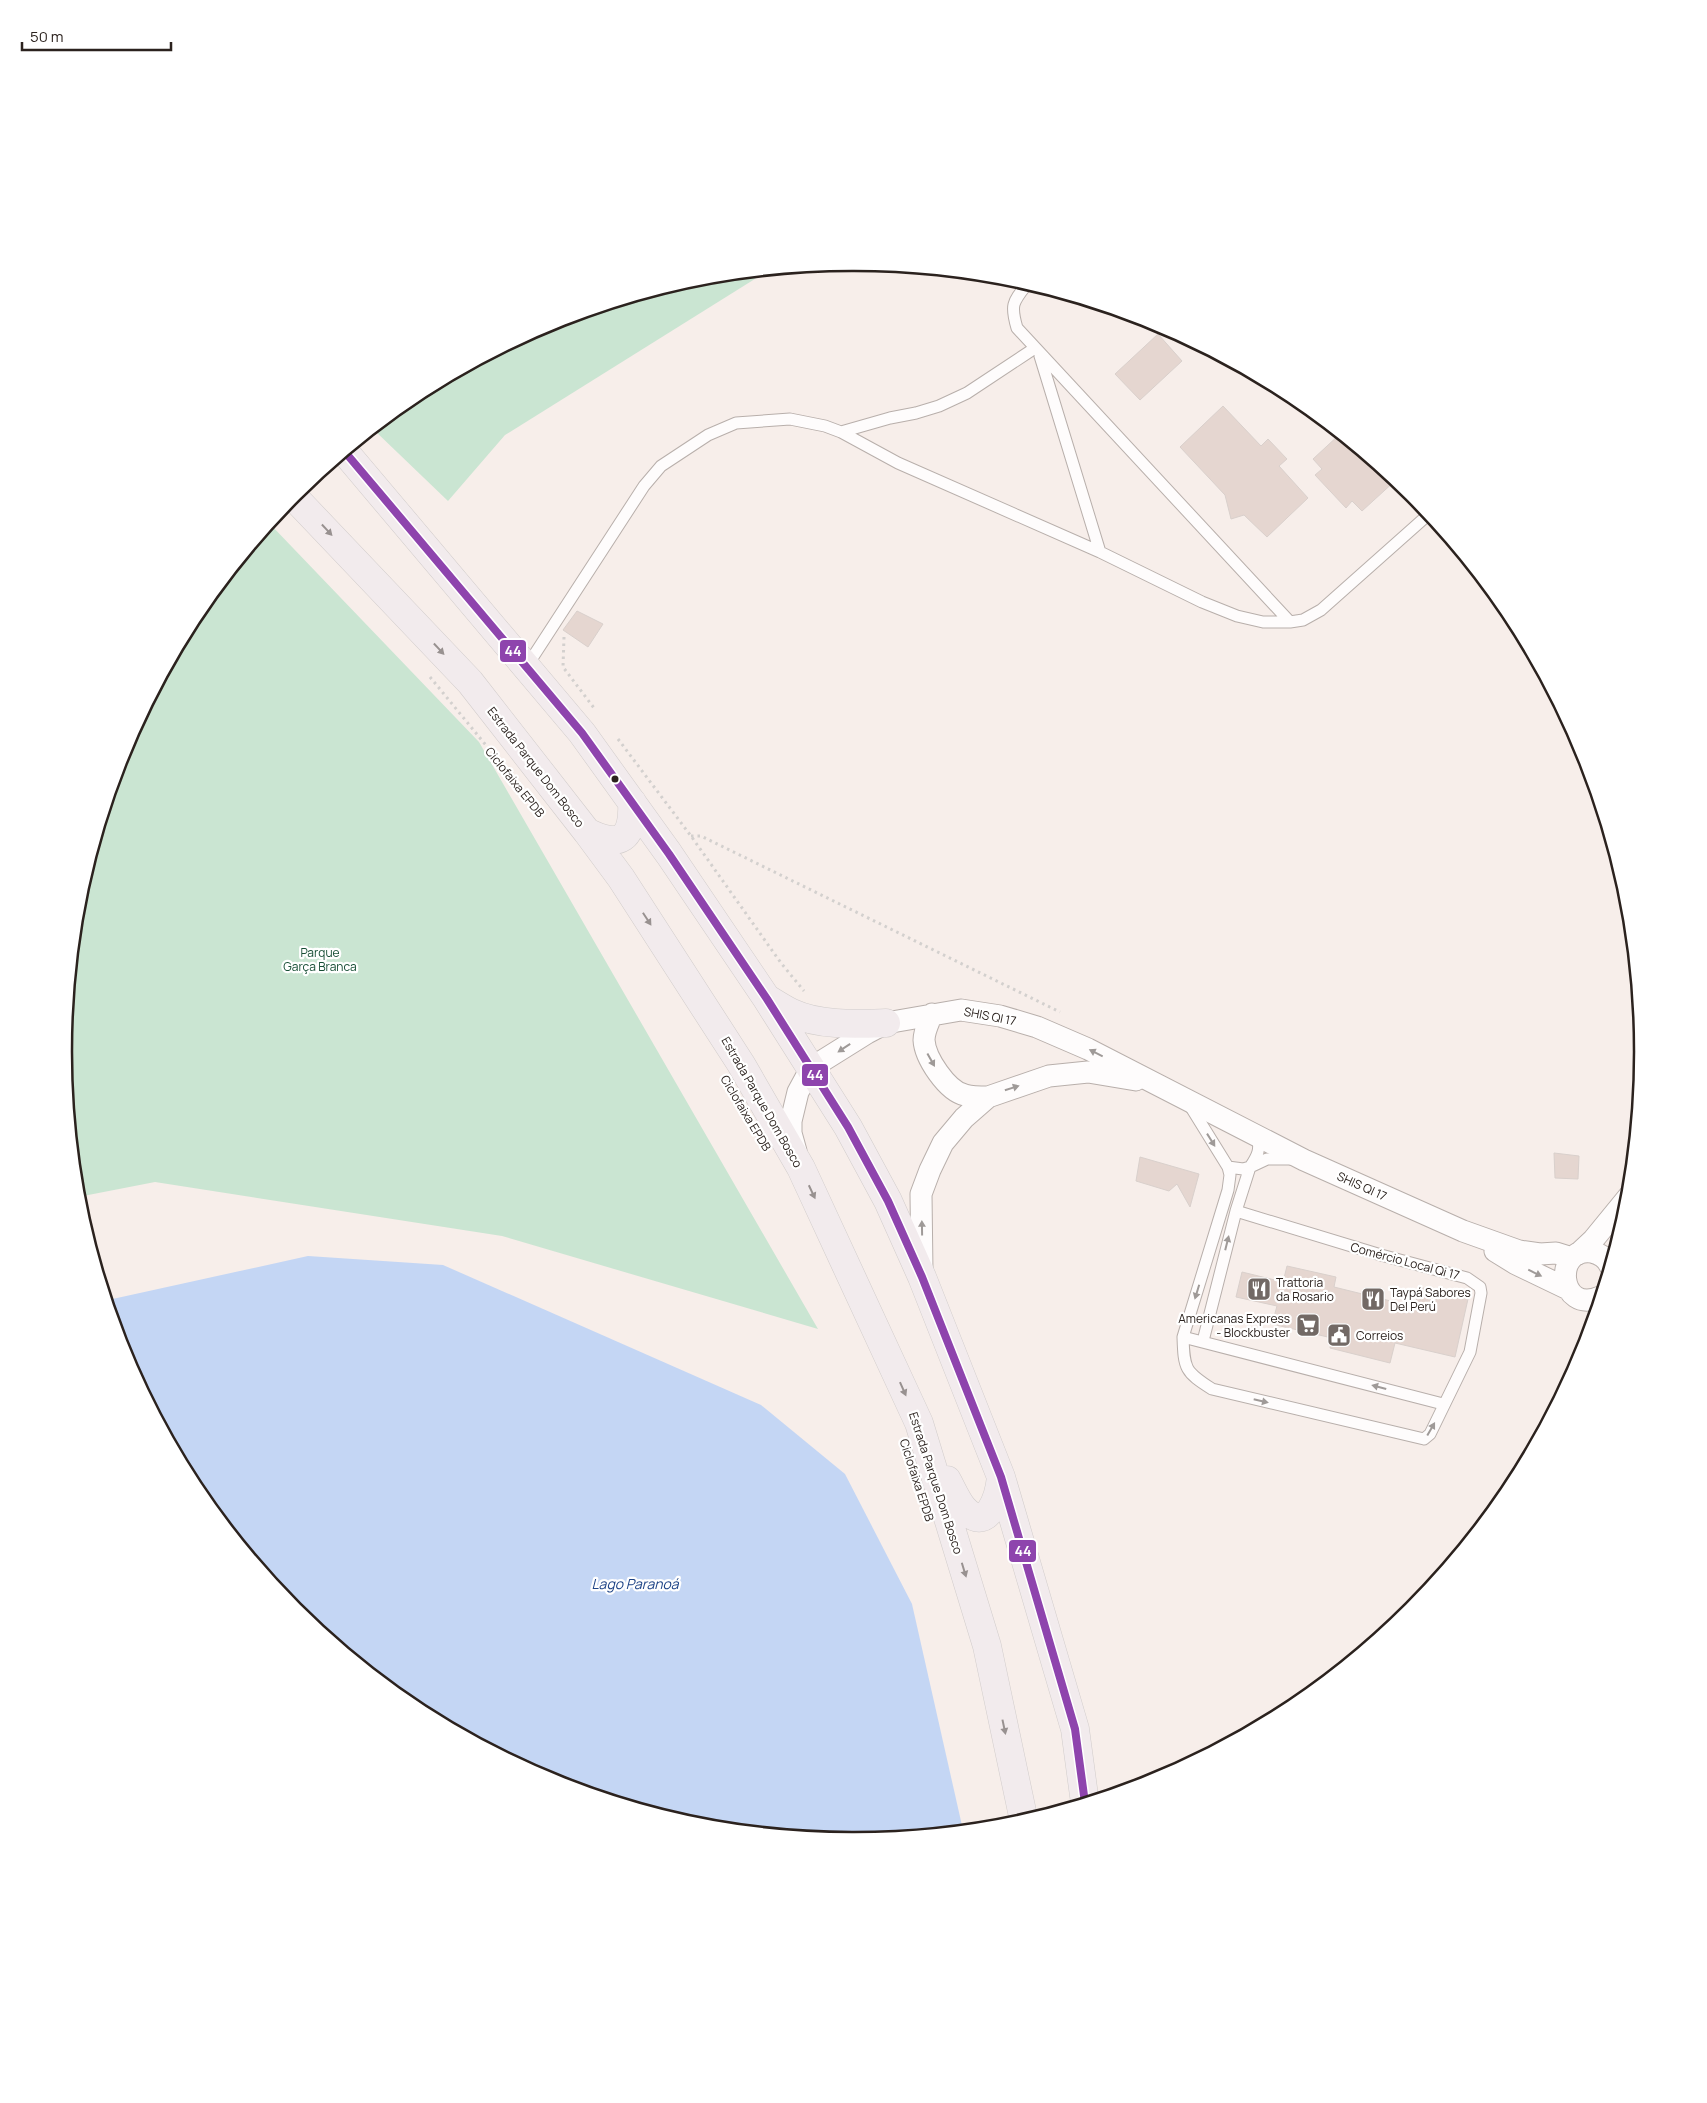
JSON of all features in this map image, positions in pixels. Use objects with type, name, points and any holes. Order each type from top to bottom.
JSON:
[{"type":"main road","points":[[349,456],[582,733],[632,802],[766,998],[848,1127],[879,1185],[922,1277],[1001,1477],[1075,1729],[1084,1797]]},
{"type":"main road","name":"Estrada Parque Dom Bosco","points":[[298,502],[470,682],[587,832],[621,878],[749,1076],[801,1168],[919,1423],[987,1646],[1022,1813]]},
{"type":"main road","points":[[587,832],[603,840],[615,841],[625,836],[630,829],[633,816],[632,802]]},
{"type":"main road","points":[[621,878],[623,865],[630,853],[640,847],[648,846],[668,854]]},
{"type":"main road","points":[[766,998],[793,1014],[812,1019],[837,1023],[886,1023]]},
{"type":"main road","points":[[919,1423],[963,1508],[972,1516],[982,1516],[992,1510],[999,1494],[1001,1477]]},
{"type":"street","name":"SHIS QI 17","points":[[801,1168],[791,1133],[791,1121],[798,1092],[811,1068],[886,1023],[961,1010],[1000,1016],[1036,1027],[1088,1049],[1304,1160],[1463,1230],[1519,1251],[1575,1256],[1589,1252],[1600,1254],[1606,1260]]},
{"type":"street","points":[[932,1014],[926,1028],[924,1041],[928,1055],[940,1075],[950,1089],[964,1095],[988,1097]]},
{"type":"street","name":"SHIS QI 17","points":[[922,1277],[922,1194],[930,1170],[943,1143],[964,1118],[988,1097],[1049,1076],[1088,1072],[1155,1083]]},
{"type":"street","points":[[1588,1298],[1564,1276],[1565,1270],[1575,1256],[1593,1240],[1618,1210]]},
{"type":"street","name":"SHIS QI 17","points":[[1463,1230],[1516,1264],[1588,1298]]},
{"type":"lane","points":[[1023,290],[1016,299],[1012,311],[1017,328],[1290,622]]},
{"type":"lane","points":[[841,432],[890,418],[916,414],[939,406],[1037,351]]},
{"type":"lane","points":[[1037,351],[1100,552]]},
{"type":"lane","points":[[527,666],[644,486],[661,466],[708,435],[736,423],[790,419],[824,426],[841,432],[898,464],[1100,552],[1202,602],[1237,616],[1263,622],[1303,620],[1321,610],[1424,518]]},
{"type":"lane","points":[[1185,1098],[1228,1167],[1243,1169],[1261,1161],[1274,1158],[1304,1160]]},
{"type":"lane","points":[[1202,1341],[1236,1211],[1250,1167],[1259,1150],[1259,1143],[1255,1135]]},
{"type":"lane","name":"Comércio Local Qi 17","points":[[1228,1167],[1230,1176],[1228,1190],[1183,1337],[1184,1362],[1192,1377],[1212,1389],[1420,1439],[1430,1434],[1470,1352],[1482,1293],[1476,1282],[1236,1211]]},
{"type":"lane","points":[[1183,1337],[1443,1404]]},
{"type":"path","points":[[555,623],[565,639],[563,667],[598,713]]},
{"type":"path","name":"Ciclofaixa EPDB","points":[[429,676],[516,783]]},
{"type":"path","points":[[616,736],[691,836],[781,963],[807,995]]},
{"type":"path","points":[[691,836],[701,836],[1067,1016]]},
{"type":"green space","points":[[759,276],[505,435],[448,501],[377,433],[420,402],[463,375],[508,351],[555,330],[602,312],[651,297]]},
{"type":"green space","name":"Parque Garça Branca","points":[[274,528],[479,742],[818,1329],[502,1236],[155,1182],[86,1195],[79,1153],[74,1103],[72,1052],[74,1000],[79,950],[88,899],[99,849],[114,800],[153,706],[177,661],[204,618],[234,576]]},
{"type":"water","name":"Lago Paranoá","points":[[308,1256],[443,1265],[761,1405],[845,1474],[912,1604],[962,1825],[905,1831],[802,1831],[752,1826],[701,1817],[651,1806],[602,1791],[508,1752],[463,1728],[420,1701],[378,1671],[339,1639],[301,1604],[234,1527],[204,1485],[177,1442],[153,1397],[132,1350],[113,1299]]},
{"type":"building","points":[[1158,334],[1182,361],[1140,400],[1115,374]]},
{"type":"building","points":[[1223,406],[1261,446],[1268,439],[1287,459],[1279,466],[1308,498],[1267,537],[1244,515],[1231,519],[1225,495],[1180,447]]},
{"type":"building","points":[[1336,438],[1391,485],[1362,511],[1352,501],[1346,508],[1315,475],[1322,469],[1313,459]]},
{"type":"building","points":[[577,611],[603,624],[588,647],[563,630]]},
{"type":"building","points":[[1554,1153],[1579,1156],[1578,1179],[1555,1178]]},
{"type":"building","points":[[1140,1157],[1199,1174],[1190,1207],[1177,1184],[1169,1191],[1136,1181]]},
{"type":"building","points":[[1287,1266],[1336,1277],[1334,1287],[1415,1307],[1419,1287],[1468,1299],[1455,1357],[1395,1343],[1390,1363],[1330,1348],[1332,1338],[1272,1324],[1277,1306],[1236,1297],[1242,1272],[1283,1282]]},
{"type":"transit line","name":"44","points":[[349,456],[582,733],[669,854],[767,999],[848,1127],[888,1201],[922,1277],[1001,1477],[1075,1729],[1084,1797]]},
{"type":"place","name":"Trattoria da Rosario","points":[[1259,1289]]},
{"type":"place","name":"Taypá Sabores Del Perú","points":[[1373,1299]]},
{"type":"place","name":"Americanas Express - Blockbuster","points":[[1308,1325]]},
{"type":"place","name":"Correios","points":[[1339,1335]]}]
